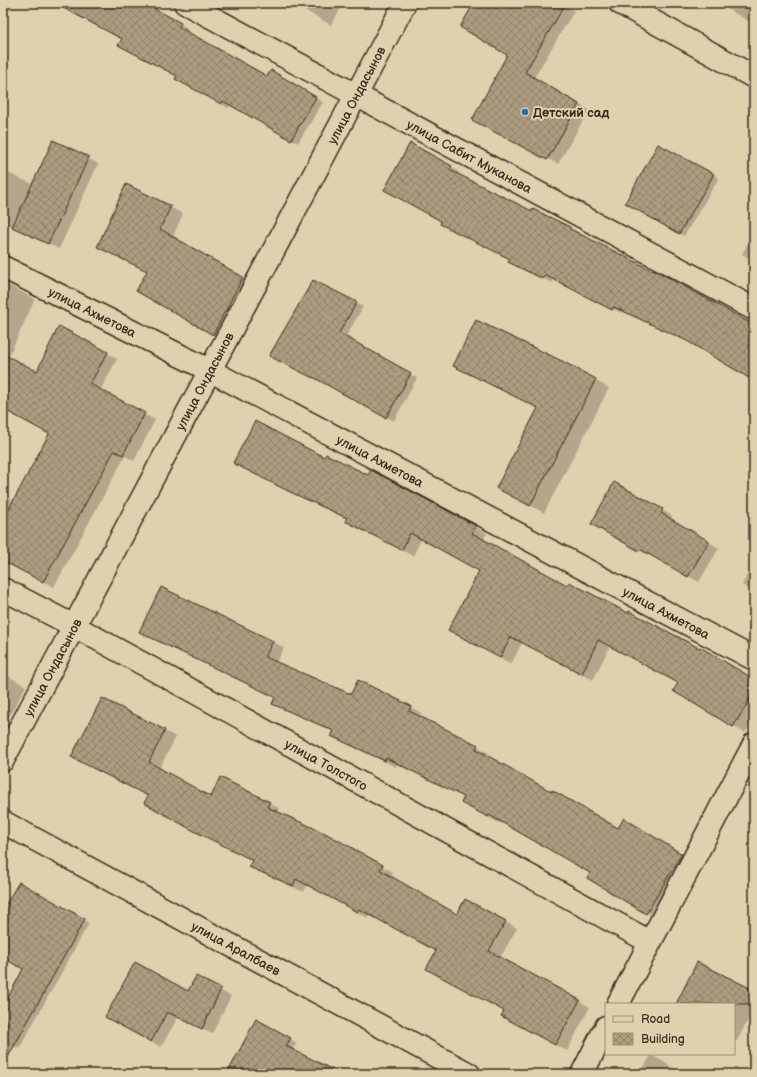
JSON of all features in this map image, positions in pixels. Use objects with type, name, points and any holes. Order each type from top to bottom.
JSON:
[{"type":"street","name":"улица Сабит Муканова","points":[[186,3],[754,309]]},
{"type":"street","name":"улица Ондасынов","points":[[3,760],[405,3]]},
{"type":"street","points":[[620,3],[754,77]]},
{"type":"street","name":"улица Ахметова","points":[[3,267],[209,370],[754,659]]},
{"type":"street","name":"улица Толстого","points":[[3,589],[74,626],[650,942]]},
{"type":"street","points":[[619,1003],[754,744]]},
{"type":"street","name":"улица Аралбаев","points":[[3,822],[468,1074]]},
{"type":"street","points":[[582,1074],[605,1029]]},
{"type":"building","points":[[54,3],[144,3],[181,23],[179,27],[267,76],[271,70],[316,97],[291,140],[223,101],[221,104],[175,79],[177,76],[118,45],[122,39]]},
{"type":"building","points":[[474,3],[566,3],[525,72],[579,104],[547,160],[472,120],[507,55],[460,27]]},
{"type":"building","points":[[53,140],[89,157],[48,244],[12,227]]},
{"type":"building","points":[[410,143],[452,166],[450,170],[532,211],[533,209],[570,227],[570,229],[652,270],[653,269],[754,325],[754,381],[687,341],[614,307],[612,310],[545,275],[543,279],[508,262],[510,259],[440,224],[441,221],[384,190]]},
{"type":"building","points":[[658,144],[714,174],[679,234],[625,203]]},
{"type":"building","points":[[126,184],[171,206],[160,229],[243,277],[213,335],[136,291],[147,271],[97,247]]},
{"type":"building","points":[[313,280],[357,302],[339,333],[411,373],[386,418],[313,377],[269,356]]},
{"type":"building","points":[[476,320],[596,379],[530,506],[496,488],[538,408],[453,366]]},
{"type":"building","points":[[59,326],[108,352],[90,384],[145,413],[123,455],[114,451],[43,582],[3,561],[3,520],[49,434],[3,409],[3,354],[37,371]]},
{"type":"building","points":[[255,421],[324,457],[326,454],[368,475],[371,470],[476,526],[472,533],[567,585],[569,582],[628,613],[629,611],[699,648],[700,647],[754,679],[754,693],[733,727],[673,691],[678,683],[598,640],[582,674],[511,637],[500,658],[448,630],[479,571],[410,533],[402,550],[345,521],[347,518],[288,491],[233,463]]},
{"type":"building","points":[[614,482],[663,509],[661,513],[709,541],[688,577],[640,549],[639,551],[591,524]]},
{"type":"building","points":[[161,587],[273,641],[265,657],[351,694],[358,680],[411,706],[409,711],[478,745],[476,749],[618,828],[624,818],[682,854],[646,914],[587,878],[590,873],[489,815],[488,817],[461,803],[464,797],[386,758],[385,761],[331,736],[334,731],[272,704],[275,697],[139,632]]},
{"type":"building","points":[[102,698],[165,730],[149,762],[211,797],[220,777],[270,802],[267,807],[325,833],[383,865],[380,870],[457,914],[465,899],[506,921],[489,951],[580,1000],[555,1045],[501,1016],[504,1011],[426,969],[436,951],[359,909],[357,912],[296,879],[293,886],[249,867],[252,860],[194,831],[144,803],[148,796],[71,757]]},
{"type":"building","points":[[19,882],[85,919],[3,1066],[3,1007],[23,969],[3,958],[3,909]]},
{"type":"building","points":[[135,962],[188,991],[196,976],[221,989],[202,1029],[167,1012],[151,1042],[105,1017]]},
{"type":"building","points":[[697,962],[754,990],[754,1004],[676,1003]]},
{"type":"building","points":[[256,1019],[291,1038],[286,1046],[341,1074],[227,1074]]},
{"type":"place","name":"Детский сад","points":[[525,112]]}]
